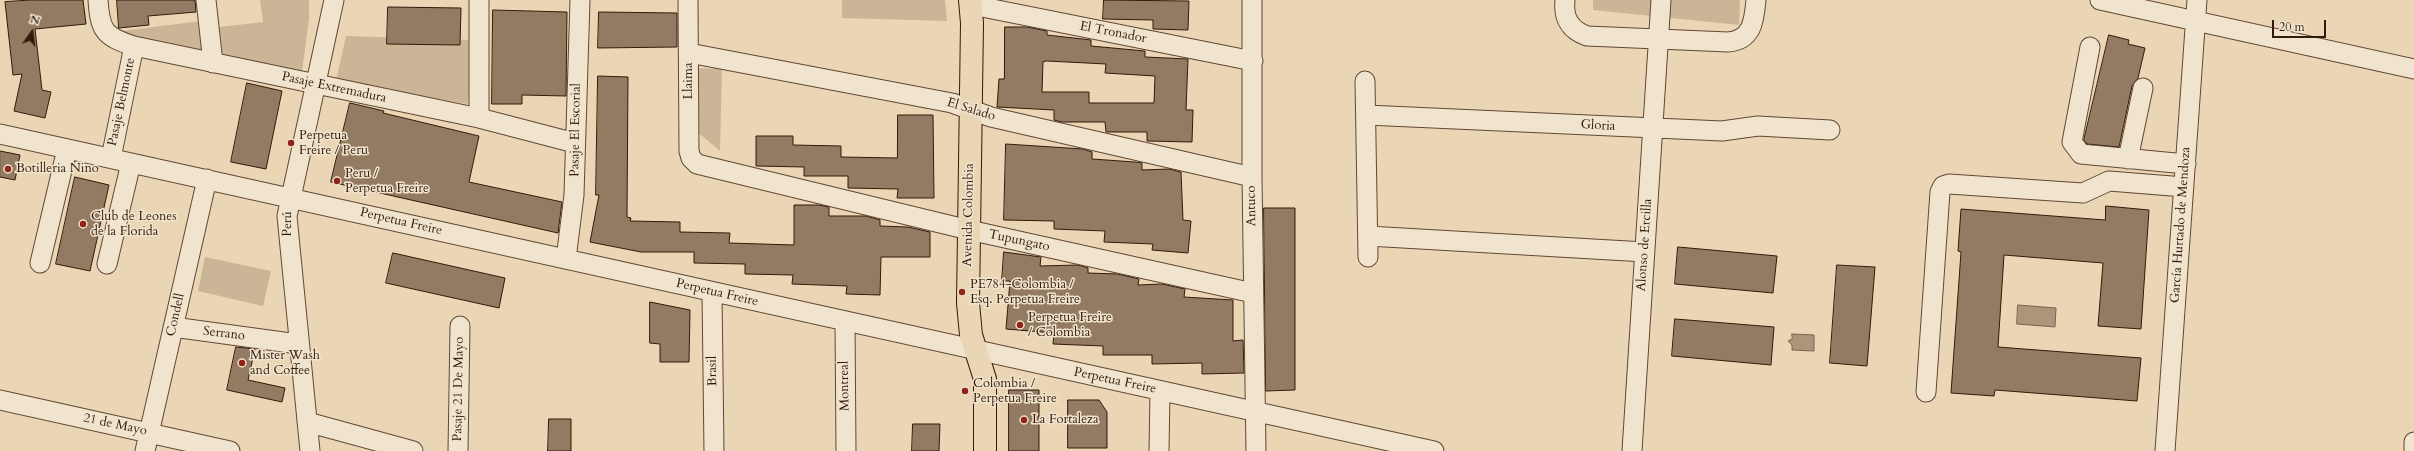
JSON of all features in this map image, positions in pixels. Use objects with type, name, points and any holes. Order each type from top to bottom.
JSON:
[{"type":"main road","name":"Avenida Colombia","points":[[971,3],[968,315],[985,379],[986,451]]},
{"type":"street","name":"Pasaje Extremadura","points":[[98,0],[100,24],[114,40],[134,46],[479,118],[575,143]]},
{"type":"street","points":[[206,0],[213,63]]},
{"type":"street","name":"Perú","points":[[310,451],[287,233],[287,216],[334,0]]},
{"type":"street","points":[[479,0],[479,118]]},
{"type":"street","name":"Pasaje El Escorial","points":[[566,259],[574,195],[580,0]]},
{"type":"street","name":"Llaima","points":[[688,0],[689,151],[692,161]]},
{"type":"street","name":"Antuco","points":[[1252,0],[1253,293],[1256,451]]},
{"type":"street","points":[[1565,0],[1567,20],[1578,33],[1596,37],[1728,42],[1741,39],[1751,30],[1754,23],[1756,0]]},
{"type":"street","name":"Alonso de Ercilla","points":[[1632,451],[1661,0]]},
{"type":"street","points":[[2100,0],[2414,69]]},
{"type":"street","name":"García Hurtado de Mendoza","points":[[2165,451],[2197,0]]},
{"type":"street","name":"El Tronador","points":[[971,3],[1253,61]]},
{"type":"street","name":"Pasaje Belmonte","points":[[111,158],[134,46]]},
{"type":"street","points":[[2090,47],[2072,142],[2081,154],[2186,164]]},
{"type":"street","name":"El Salado","points":[[689,53],[952,103],[991,117],[1252,177]]},
{"type":"street","points":[[1365,80],[1368,257]]},
{"type":"street","points":[[2128,158],[2143,88]]},
{"type":"street","name":"Gloria","points":[[1366,116],[1722,132],[1758,126],[1830,130]]},
{"type":"street","name":"Perpetua Freire","points":[[0,134],[1434,451]]},
{"type":"street","points":[[40,263],[67,149]]},
{"type":"street","name":"Tupungato","points":[[692,161],[702,166],[969,230],[1253,293]]},
{"type":"street","points":[[107,264],[131,163]]},
{"type":"street","name":"Condell","points":[[148,442],[207,180]]},
{"type":"street","points":[[1926,392],[1940,192],[1943,186],[1949,184],[2083,193],[2109,181],[2184,187]]},
{"type":"street","points":[[1368,236],[1644,252]]},
{"type":"street","name":"Brasil","points":[[712,292],[714,451]]},
{"type":"street","name":"Montreal","points":[[845,321],[846,451]]},
{"type":"street","name":"Pasaje 21 De Mayo","points":[[458,451],[460,326]]},
{"type":"street","name":"Serrano","points":[[173,327],[298,344]]},
{"type":"street","points":[[1159,451],[1160,391]]},
{"type":"street","name":"21 de Mayo","points":[[0,400],[148,442],[230,451]]},
{"type":"street","points":[[307,422],[414,451]]},
{"type":"street","points":[[2414,442],[2414,451]]},
{"type":"shaded area","points":[[260,0],[309,0],[309,19],[302,72],[221,58],[220,27],[263,22]]},
{"type":"shaded area","points":[[842,0],[945,0],[947,21],[842,18]]},
{"type":"shaded area","points":[[1593,0],[1740,0],[1739,25],[1593,10]]},
{"type":"shaded area","points":[[201,21],[205,56],[155,47],[121,31]]},
{"type":"shaded area","points":[[346,36],[471,40],[468,104],[336,81]]},
{"type":"shaded area","points":[[694,68],[722,69],[720,151],[695,130]]},
{"type":"shaded area","points":[[205,257],[271,271],[263,306],[198,291]]},
{"type":"shaded area","points":[[2018,305],[2056,308],[2055,327],[2017,324]]},
{"type":"shaded area","points":[[1792,334],[1814,335],[1814,351],[1792,350],[1792,345],[1788,341],[1792,339]]},
{"type":"building","points":[[31,0],[83,0],[86,24],[35,29],[42,90],[51,92],[45,118],[14,111],[22,74],[13,75],[5,2]]},
{"type":"building","points":[[117,0],[195,0],[196,12],[148,16],[149,25],[119,28]]},
{"type":"building","points":[[1104,0],[1189,1],[1188,30],[1153,29],[1153,20],[1103,19]]},
{"type":"building","points":[[388,7],[461,8],[460,45],[387,44]]},
{"type":"building","points":[[493,10],[567,12],[566,96],[522,95],[522,104],[492,104]]},
{"type":"building","points":[[599,12],[677,13],[677,47],[598,48]]},
{"type":"building","points":[[1005,27],[1027,27],[1047,31],[1047,35],[1091,40],[1091,46],[1145,51],[1145,57],[1188,59],[1186,110],[1193,110],[1192,142],[1147,141],[1147,132],[1106,132],[1105,122],[1062,122],[1054,120],[1054,110],[997,107],[999,79],[1004,79]],"holes":[[[1043,62],[1106,64],[1105,73],[1155,76],[1154,103],[1089,103],[1089,92],[1042,92]]]},
{"type":"building","points":[[2109,35],[2129,40],[2128,44],[2145,48],[2138,78],[2132,86],[2119,147],[2087,144],[2084,140]]},
{"type":"building","points":[[598,76],[628,77],[627,217],[631,218],[630,221],[680,222],[680,232],[730,233],[729,243],[794,245],[794,205],[819,205],[829,207],[829,216],[866,216],[880,220],[880,226],[908,227],[930,232],[930,257],[881,257],[880,295],[846,294],[847,286],[792,284],[793,275],[745,274],[745,264],[694,263],[694,252],[641,252],[590,242],[599,195],[596,195]]},
{"type":"building","points":[[247,83],[282,91],[266,169],[231,162]]},
{"type":"building","points":[[350,103],[384,111],[383,113],[479,136],[469,182],[562,202],[558,233],[331,182]]},
{"type":"building","points":[[898,115],[933,115],[934,198],[897,198],[898,189],[848,188],[848,176],[804,176],[804,167],[756,166],[756,136],[793,136],[793,145],[841,146],[841,157],[897,158]]},
{"type":"building","points":[[1006,144],[1083,149],[1092,152],[1092,159],[1142,163],[1142,170],[1169,169],[1181,172],[1183,220],[1191,221],[1188,253],[1152,250],[1153,244],[1104,242],[1105,231],[1054,229],[1054,221],[1004,220]]},
{"type":"building","points":[[0,151],[20,155],[15,180],[0,177]]},
{"type":"building","name":"Club de Leones de la Florida","points":[[75,177],[109,185],[90,271],[56,264]]},
{"type":"building","points":[[2106,206],[2149,210],[2141,329],[2098,326],[2103,263],[2004,255],[1998,347],[2141,358],[2137,401],[1995,390],[1994,396],[1951,393],[1961,252],[1958,251],[1961,209],[2105,220]]},
{"type":"building","points":[[1264,208],[1295,208],[1295,390],[1266,391]]},
{"type":"building","points":[[1678,247],[1777,256],[1773,293],[1675,284]]},
{"type":"building","points":[[1004,252],[1041,257],[1040,266],[1078,265],[1088,268],[1088,273],[1118,274],[1139,279],[1138,285],[1162,284],[1185,289],[1184,297],[1233,300],[1233,341],[1243,340],[1244,373],[1202,374],[1202,363],[1152,364],[1152,355],[1103,355],[1103,346],[1053,344],[1054,333],[1006,329],[1010,281],[1002,281]]},
{"type":"building","points":[[393,253],[505,278],[499,308],[386,283]]},
{"type":"building","points":[[1837,265],[1875,267],[1867,366],[1830,363]]},
{"type":"building","points":[[650,302],[690,310],[689,362],[660,362],[660,344],[650,343]]},
{"type":"building","points":[[1675,319],[1774,327],[1771,365],[1672,356]]},
{"type":"building","name":"Mister Wash and Coffee","points":[[236,347],[255,349],[248,380],[285,388],[282,402],[227,390]]},
{"type":"building","name":"La Fortaleza","points":[[1009,390],[1039,390],[1039,451],[1009,451]]},
{"type":"building","points":[[1068,400],[1099,400],[1107,412],[1107,448],[1068,448]]},
{"type":"building","points":[[549,419],[571,419],[571,451],[548,451]]},
{"type":"building","points":[[913,424],[940,424],[939,451],[912,451]]},
{"type":"place","name":"Perpetua Freire / Peru","points":[[291,143]]},
{"type":"place","name":"Botilleria Nino","points":[[8,169]]},
{"type":"place","name":"Peru / Perpetua Freire","points":[[337,181]]},
{"type":"place","name":"Club de Leones de la Florida","points":[[83,224]]},
{"type":"place","name":"PE784-Colombia / Esq. Perpetua Freire","points":[[962,292]]},
{"type":"place","name":"Perpetua Freire / Colombia","points":[[1020,325]]},
{"type":"place","name":"Mister Wash and Coffee","points":[[242,363]]},
{"type":"place","name":"Colombia / Perpetua Freire","points":[[965,391]]},
{"type":"place","name":"La Fortaleza","points":[[1024,420]]}]
